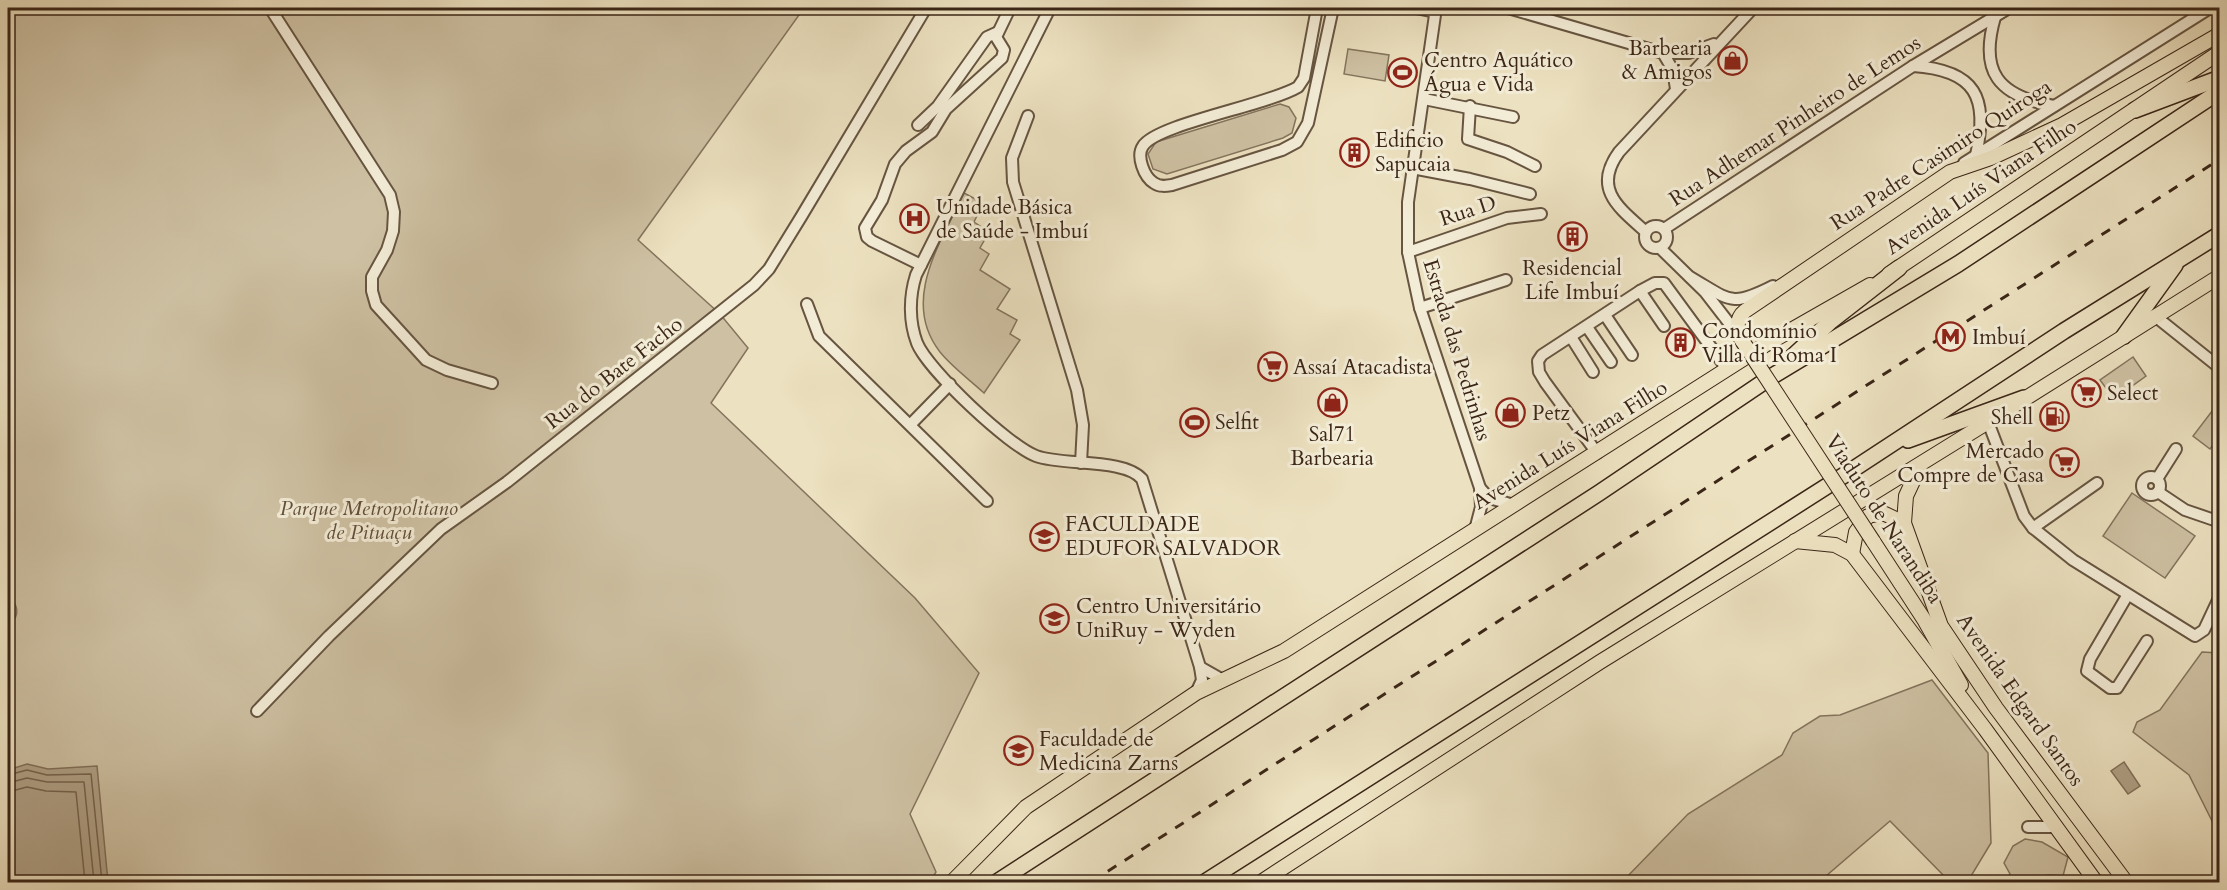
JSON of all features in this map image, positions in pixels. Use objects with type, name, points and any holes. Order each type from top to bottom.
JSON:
[{"type":"highway","points":[[2135,110],[2220,78]]},
{"type":"highway","points":[[997,882],[1559,519],[1771,377],[1958,264],[2220,91]]},
{"type":"highway","points":[[1205,882],[2220,234]]},
{"type":"highway","points":[[2124,336],[2181,258]]},
{"type":"highway","points":[[1771,377],[1831,321],[1899,268]]},
{"type":"highway","points":[[1888,447],[2024,398]]},
{"type":"main road","points":[[1950,172],[1991,158],[2062,125],[2220,34]]},
{"type":"main road","name":"Avenida Luís Viana Filho","points":[[952,882],[1032,803],[1196,693],[1284,651],[1727,369],[1899,268],[2220,52]]},
{"type":"main road","name":"Rua Padre Casimiro Quiroga","points":[[1798,274],[1950,172]]},
{"type":"main road","points":[[1741,339],[1737,327],[1741,314],[1798,274]]},
{"type":"main road","points":[[1262,882],[1600,662],[2220,276]]},
{"type":"main road","name":"Viaduto de Narandiba","points":[[1741,339],[1925,621],[1985,729]]},
{"type":"main road","name":"Avenida Edgard Santos","points":[[1924,461],[1913,478],[1906,496],[1904,523],[1934,609],[1954,649],[2126,882]]},
{"type":"main road","points":[[1795,541],[1835,544],[1852,554],[1856,532],[1868,516],[1882,513],[1904,523]]},
{"type":"main road","name":"Avenida Edgard Santos","points":[[1852,554],[1985,729],[2096,882]]},
{"type":"street","points":[[270,8],[390,195],[394,212],[393,231],[387,250],[372,277],[372,291],[376,305],[426,360],[447,370],[492,383]]},
{"type":"street","name":"Rua do Bate Facho","points":[[257,711],[330,636],[441,529],[516,475],[754,285],[769,269],[926,8]]},
{"type":"street","points":[[921,265],[872,241],[867,237],[865,228],[882,200],[895,164],[932,132],[946,109],[1002,58],[1004,50],[997,40],[998,32],[1011,8]]},
{"type":"street","points":[[1050,8],[921,265],[912,293],[912,326],[918,345],[950,384],[1011,442],[1038,457],[1129,470],[1142,479],[1200,667],[1202,680],[1196,693]]},
{"type":"street","points":[[1317,8],[1304,78],[1298,87],[1171,130],[1147,141],[1140,152],[1140,158],[1149,179],[1158,185],[1172,185],[1282,150],[1297,142],[1308,123],[1333,8]]},
{"type":"street","points":[[1416,8],[1436,10]]},
{"type":"street","points":[[1508,8],[1663,53],[1700,51],[1722,39]]},
{"type":"street","points":[[1649,229],[1648,245],[1653,248],[1663,246],[1668,236],[1664,229],[1649,229],[1635,223],[1617,206],[1611,196],[1608,173],[1619,152],[1753,8]]},
{"type":"street","name":"Rua Adhemar Pinheiro de Lemos","points":[[1664,229],[1913,66],[2009,8]]},
{"type":"street","name":"Rua Padre Casimiro Quiroga","points":[[1950,172],[2210,8]]},
{"type":"street","name":"Estrada das Pedrinhas","points":[[1436,10],[1412,168],[1407,229],[1408,252],[1420,308],[1480,488],[1481,507],[1475,530]]},
{"type":"street","points":[[1995,17],[1988,51],[1991,69],[1996,79],[2022,98],[2054,106]]},
{"type":"street","points":[[1313,31],[1326,34]]},
{"type":"street","points":[[918,125],[938,106],[987,37],[998,32]]},
{"type":"street","points":[[1663,53],[1673,70],[1676,89]]},
{"type":"street","points":[[1913,66],[1947,73],[1970,85],[1977,95],[1983,116],[1976,156]]},
{"type":"street","points":[[1424,99],[1470,106],[1514,117]]},
{"type":"street","points":[[1470,106],[1468,139],[1507,152],[1534,166]]},
{"type":"street","points":[[1028,116],[1012,158],[1013,182],[1077,390],[1083,424],[1081,463]]},
{"type":"street","points":[[1412,168],[1530,194]]},
{"type":"street","name":"Rua D","points":[[1408,252],[1507,218],[1541,214]]},
{"type":"street","name":"Rua Padre Casimiro Quiroga","points":[[1663,246],[1705,292],[1741,339]]},
{"type":"street","name":"Rua Padre Casimiro Quiroga","points":[[1690,277],[1723,296],[1742,300],[1798,274]]},
{"type":"street","points":[[1420,308],[1506,280]]},
{"type":"street","points":[[1597,453],[1571,420],[1537,366],[1542,355],[1640,291],[1655,283],[1664,283],[1727,369]]},
{"type":"street","points":[[1640,291],[1664,326]]},
{"type":"street","points":[[807,304],[819,336],[987,501]]},
{"type":"street","points":[[1605,315],[1632,355]]},
{"type":"street","points":[[2155,316],[2220,368]]},
{"type":"street","points":[[1587,327],[1611,362]]},
{"type":"street","points":[[1571,338],[1593,372]]},
{"type":"street","points":[[910,424],[950,384]]},
{"type":"street","points":[[1988,422],[2015,498],[2033,528],[2073,560],[2190,634],[2199,635],[2204,630],[2220,596]]},
{"type":"street","points":[[2157,479],[2176,449]]},
{"type":"street","points":[[2157,479],[2148,477],[2142,486],[2147,493],[2157,492],[2185,510],[2220,522]]},
{"type":"street","points":[[2157,479],[2160,486],[2157,492]]},
{"type":"street","points":[[2033,528],[2097,483]]},
{"type":"street","points":[[1480,488],[1489,498],[1514,505]]},
{"type":"street","points":[[2127,596],[2090,659],[2087,671],[2110,688],[2117,688],[2147,641]]},
{"type":"street","points":[[1200,667],[1223,680]]},
{"type":"street","points":[[2028,827],[2056,827]]},
{"type":"green space","name":"Parque Metropolitano de Pituaçu","points":[[8,8],[804,8],[638,240],[720,314],[748,348],[711,403],[915,598],[979,673],[910,814],[936,872],[930,882],[8,882]]},
{"type":"green space","points":[[1111,8],[1225,8],[1195,14],[1112,11]]},
{"type":"green space","points":[[1348,49],[1389,55],[1385,81],[1344,74]]},
{"type":"green space","points":[[1280,104],[1289,107],[1296,118],[1292,133],[1283,138],[1167,174],[1153,169],[1148,154],[1156,142]]},
{"type":"green space","points":[[964,193],[983,203],[974,222],[989,232],[980,248],[989,254],[980,270],[1010,289],[997,309],[1017,320],[1010,334],[1020,340],[984,393],[940,352],[929,333],[924,313],[924,292],[928,272]]},
{"type":"green space","points":[[2133,357],[2146,376],[2114,399],[2100,380]]},
{"type":"green space","points":[[2219,402],[2219,437],[2210,449],[2193,436]]},
{"type":"green space","points":[[2132,493],[2195,536],[2165,578],[2103,536]]},
{"type":"green space","points":[[2202,652],[2219,653],[2219,835],[2189,775],[2133,732],[2137,722],[2160,710]]},
{"type":"green space","points":[[1932,680],[1988,753],[1991,843],[1971,876],[1971,882],[1950,882],[1890,821],[1819,882],[1622,882],[1688,814],[1782,755],[1793,733],[1820,716],[1840,715]]},
{"type":"green space","points":[[2025,839],[2042,842],[2068,857],[2063,876],[2049,875],[2028,879],[2027,882],[2005,882],[2010,874],[2004,863],[2013,846]]},
{"type":"water","points":[[8,591],[17,609],[17,614],[8,626]]},
{"type":"water","points":[[2124,762],[2140,786],[2128,794],[2111,771]]},
{"type":"water","points":[[27,764],[48,769],[97,766],[108,882],[8,882],[8,770]]},
{"type":"railway","points":[[1091,882],[2220,159]]},
{"type":"place","name":"Barbearia & Amigos","points":[[1733,60]]},
{"type":"place","name":"Centro Aquático Água e Vida","points":[[1403,72]]},
{"type":"place","name":"Edificio Sapucaia","points":[[1354,152]]},
{"type":"place","name":"Unidade Básica de Saúde - Imbuí","points":[[915,219]]},
{"type":"place","name":"Residencial Life Imbuí","points":[[1572,237]]},
{"type":"place","name":"Imbuí","points":[[1951,337]]},
{"type":"place","name":"Condomínio Villa di Roma I","points":[[1681,343]]},
{"type":"place","name":"Assaí Atacadista","points":[[1272,367]]},
{"type":"place","name":"Select","points":[[2086,393]]},
{"type":"place","name":"Sal71 Barbearia","points":[[1332,403]]},
{"type":"place","name":"Petz","points":[[1511,413]]},
{"type":"place","name":"Shell","points":[[2054,417]]},
{"type":"place","name":"Selfit","points":[[1194,422]]},
{"type":"place","name":"Mercado Compre de Casa","points":[[2065,463]]},
{"type":"place","name":"FACULDADE EDUFOR SALVADOR","points":[[1044,536]]},
{"type":"place","name":"Centro Universitário UniRuy - Wyden","points":[[1055,618]]},
{"type":"place","name":"Faculdade de Medicina Zarns","points":[[1018,751]]}]
